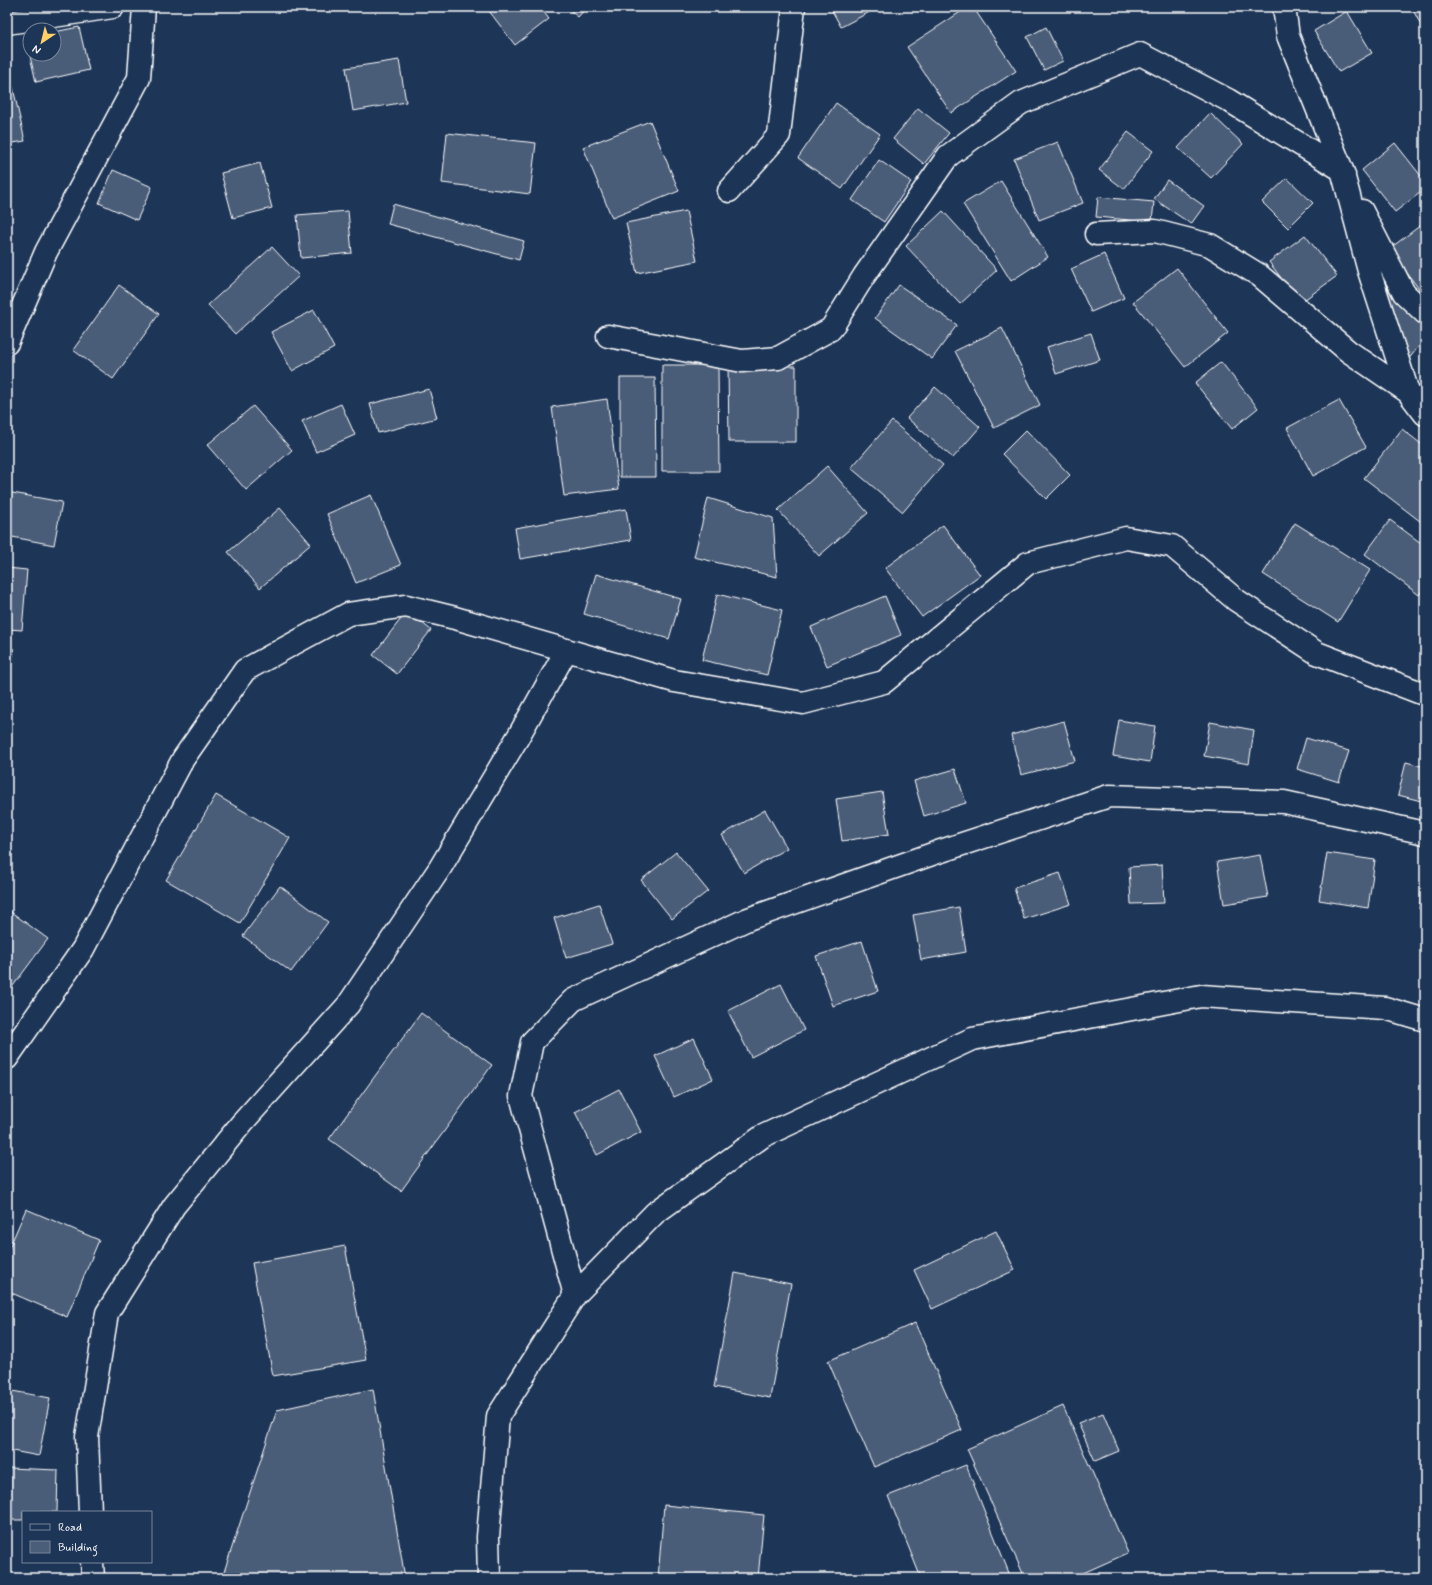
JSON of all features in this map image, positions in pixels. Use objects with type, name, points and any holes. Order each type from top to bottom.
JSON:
[{"type":"street","points":[[7,23],[113,7]]},
{"type":"street","points":[[7,342],[46,252],[139,78],[144,7]]},
{"type":"street","points":[[729,191],[778,135],[794,7]]},
{"type":"street","points":[[1284,7],[1288,36],[1342,170],[1404,293],[1425,313]]},
{"type":"street","points":[[608,336],[742,361],[778,358],[831,329],[864,276],[948,156],[1021,103],[1140,54],[1228,100],[1342,170],[1369,271],[1408,392]]},
{"type":"street","points":[[1096,234],[1155,231],[1210,246],[1259,275],[1348,351],[1408,392],[1425,414]]},
{"type":"street","points":[[7,1058],[83,949],[183,759],[245,670],[348,614],[406,606],[455,618],[674,681],[803,703],[884,682],[1028,563],[1126,538],[1172,546],[1236,600],[1317,653],[1421,693],[1425,693]]},
{"type":"street","points":[[90,1511],[87,1437],[107,1313],[174,1206],[242,1123],[348,1005],[440,868],[518,737],[566,651]]},
{"type":"street","points":[[575,1294],[522,1096],[532,1042],[573,1000],[748,919],[938,852],[1109,796],[1284,802],[1425,833]]},
{"type":"street","points":[[489,1578],[488,1537],[498,1416],[575,1294],[655,1213],[763,1136],[972,1039],[1201,996],[1384,1008],[1425,1020]]},
{"type":"street","points":[[92,1563],[93,1578]]},
{"type":"building","points":[[486,7],[540,7],[549,19],[515,45]]},
{"type":"building","points":[[566,7],[587,7],[578,17]]},
{"type":"building","points":[[830,7],[879,7],[841,27]]},
{"type":"building","points":[[968,7],[973,7],[1016,71],[951,113],[907,47]]},
{"type":"building","points":[[1418,7],[1425,7],[1425,33],[1413,10]]},
{"type":"building","points":[[1347,11],[1372,53],[1339,72],[1314,31]]},
{"type":"building","points":[[79,27],[89,70],[36,82],[31,62],[62,62],[62,30]]},
{"type":"building","points":[[1046,27],[1063,61],[1044,70],[1027,37]]},
{"type":"building","points":[[399,60],[406,102],[353,111],[346,68]]},
{"type":"building","points":[[9,70],[25,141],[7,144],[7,71]]},
{"type":"building","points":[[836,103],[880,134],[842,189],[798,158]]},
{"type":"building","points":[[918,108],[949,133],[924,164],[893,139]]},
{"type":"building","points":[[1210,113],[1243,144],[1211,178],[1178,148]]},
{"type":"building","points":[[650,121],[679,191],[612,218],[583,147]]},
{"type":"building","points":[[1128,132],[1153,151],[1124,189],[1099,170]]},
{"type":"building","points":[[447,133],[536,143],[530,194],[442,183]]},
{"type":"building","points":[[1058,142],[1083,203],[1039,220],[1014,159]]},
{"type":"building","points":[[1395,143],[1425,181],[1425,189],[1395,212],[1362,170]]},
{"type":"building","points":[[879,160],[911,182],[884,222],[852,200]]},
{"type":"building","points":[[260,163],[272,208],[233,218],[221,173]]},
{"type":"building","points":[[113,170],[152,187],[137,220],[99,203]]},
{"type":"building","points":[[1287,178],[1313,203],[1288,228],[1262,202]]},
{"type":"building","points":[[1167,180],[1204,206],[1191,224],[1154,199]]},
{"type":"building","points":[[1001,181],[1048,257],[1011,281],[963,204]]},
{"type":"building","points":[[1098,197],[1154,202],[1152,222],[1096,217]]},
{"type":"building","points":[[393,204],[524,241],[519,260],[388,224]]},
{"type":"building","points":[[348,211],[352,253],[301,258],[297,215]]},
{"type":"building","points":[[686,211],[697,261],[637,273],[626,223]]},
{"type":"building","points":[[943,211],[997,270],[960,304],[906,246]]},
{"type":"building","points":[[1425,222],[1425,297],[1389,249]]},
{"type":"building","points":[[1305,235],[1337,276],[1300,303],[1269,262]]},
{"type":"building","points":[[272,247],[299,276],[235,334],[208,305]]},
{"type":"building","points":[[1104,254],[1124,298],[1091,312],[1071,269]]},
{"type":"building","points":[[1177,268],[1228,333],[1185,367],[1133,302]]},
{"type":"building","points":[[1388,283],[1425,326],[1425,339],[1407,361],[1378,284]]},
{"type":"building","points":[[119,285],[159,314],[113,379],[73,350]]},
{"type":"building","points":[[899,285],[957,325],[932,359],[875,318]]},
{"type":"building","points":[[314,310],[334,348],[292,371],[271,332]]},
{"type":"building","points":[[1002,328],[1040,405],[994,428],[955,351]]},
{"type":"building","points":[[1091,333],[1100,360],[1056,374],[1047,347]]},
{"type":"building","points":[[1221,362],[1258,408],[1232,429],[1195,383]]},
{"type":"building","points":[[662,365],[718,365],[719,471],[662,471]]},
{"type":"building","points":[[728,366],[796,366],[796,442],[729,442]]},
{"type":"building","points":[[620,378],[655,378],[656,477],[620,477]]},
{"type":"building","points":[[1425,382],[1425,396],[1419,392]]},
{"type":"building","points":[[935,387],[980,427],[953,458],[907,418]]},
{"type":"building","points":[[429,389],[437,418],[378,433],[370,404]]},
{"type":"building","points":[[607,399],[619,489],[564,496],[552,407]]},
{"type":"building","points":[[1339,400],[1366,447],[1313,476],[1287,428]]},
{"type":"building","points":[[341,404],[355,435],[316,452],[302,421]]},
{"type":"building","points":[[253,406],[292,450],[246,490],[207,445]]},
{"type":"building","points":[[892,421],[943,465],[903,512],[851,468]]},
{"type":"building","points":[[1402,429],[1425,447],[1425,525],[1364,478]]},
{"type":"building","points":[[1026,430],[1070,475],[1046,499],[1002,454]]},
{"type":"building","points":[[827,466],[868,513],[819,556],[778,510]]},
{"type":"building","points":[[7,492],[62,502],[54,545],[7,536]]},
{"type":"building","points":[[371,495],[401,565],[356,583],[327,514]]},
{"type":"building","points":[[708,498],[773,518],[777,577],[694,557]]},
{"type":"building","points":[[280,508],[311,544],[260,588],[228,552]]},
{"type":"building","points":[[626,509],[631,540],[520,559],[515,528]]},
{"type":"building","points":[[1390,520],[1425,546],[1425,587],[1419,595],[1365,554]]},
{"type":"building","points":[[1295,523],[1370,570],[1338,622],[1263,574]]},
{"type":"building","points":[[943,525],[980,575],[922,617],[885,568]]},
{"type":"building","points":[[7,568],[27,570],[22,630],[7,629]]},
{"type":"building","points":[[596,574],[681,599],[669,639],[584,614]]},
{"type":"building","points":[[717,594],[782,610],[767,675],[702,660]]},
{"type":"building","points":[[885,596],[901,635],[827,666],[811,627]]},
{"type":"building","points":[[407,611],[431,630],[397,674],[373,655]]},
{"type":"building","points":[[7,648],[14,649],[7,698]]},
{"type":"building","points":[[1119,720],[1155,726],[1150,762],[1113,756]]},
{"type":"building","points":[[1064,721],[1075,761],[1021,775],[1011,735]]},
{"type":"building","points":[[1210,722],[1254,730],[1249,764],[1204,756]]},
{"type":"building","points":[[1306,738],[1349,751],[1339,782],[1297,769]]},
{"type":"building","points":[[1406,762],[1425,767],[1425,802],[1398,795]]},
{"type":"building","points":[[955,769],[966,803],[924,816],[914,781]]},
{"type":"building","points":[[882,792],[889,834],[842,841],[836,799]]},
{"type":"building","points":[[216,795],[290,838],[240,923],[166,880]]},
{"type":"building","points":[[765,810],[787,848],[744,873],[722,835]]},
{"type":"building","points":[[676,852],[708,891],[672,919],[641,880]]},
{"type":"building","points":[[1327,853],[1375,860],[1368,908],[1319,900]]},
{"type":"building","points":[[1260,855],[1268,897],[1224,904],[1217,862]]},
{"type":"building","points":[[1162,865],[1164,903],[1131,904],[1129,867]]},
{"type":"building","points":[[1060,873],[1071,904],[1024,919],[1014,888]]},
{"type":"building","points":[[1423,880],[1425,881],[1425,909],[1419,909]]},
{"type":"building","points":[[280,886],[328,922],[291,972],[243,936]]},
{"type":"building","points":[[599,904],[612,944],[566,958],[554,918]]},
{"type":"building","points":[[959,907],[966,952],[921,960],[913,915]]},
{"type":"building","points":[[7,909],[48,939],[7,994]]},
{"type":"building","points":[[862,941],[878,991],[833,1006],[816,956]]},
{"type":"building","points":[[781,984],[804,1030],[751,1057],[728,1011]]},
{"type":"building","points":[[421,1013],[492,1065],[401,1191],[329,1139]]},
{"type":"building","points":[[694,1038],[713,1079],[674,1097],[655,1056]]},
{"type":"building","points":[[619,1089],[641,1132],[597,1155],[575,1112]]},
{"type":"building","points":[[26,1209],[99,1240],[67,1317],[7,1291],[7,1253]]},
{"type":"building","points":[[996,1231],[1015,1270],[932,1309],[914,1270]]},
{"type":"building","points":[[345,1246],[366,1360],[273,1376],[252,1263]]},
{"type":"building","points":[[735,1273],[791,1284],[770,1398],[714,1387]]},
{"type":"building","points":[[915,1323],[962,1430],[874,1467],[828,1361]]},
{"type":"building","points":[[373,1389],[405,1578],[222,1578],[277,1410]]},
{"type":"building","points":[[7,1390],[50,1398],[39,1456],[7,1450]]},
{"type":"building","points":[[1063,1406],[1128,1553],[1072,1578],[1025,1578],[967,1449]]},
{"type":"building","points":[[1103,1413],[1119,1451],[1095,1461],[1078,1423]]},
{"type":"building","points":[[966,1465],[1011,1578],[921,1578],[888,1496]]},
{"type":"building","points":[[7,1468],[58,1470],[57,1511],[22,1511],[22,1520],[7,1520]]},
{"type":"building","points":[[664,1505],[764,1515],[758,1578],[658,1578]]}]
